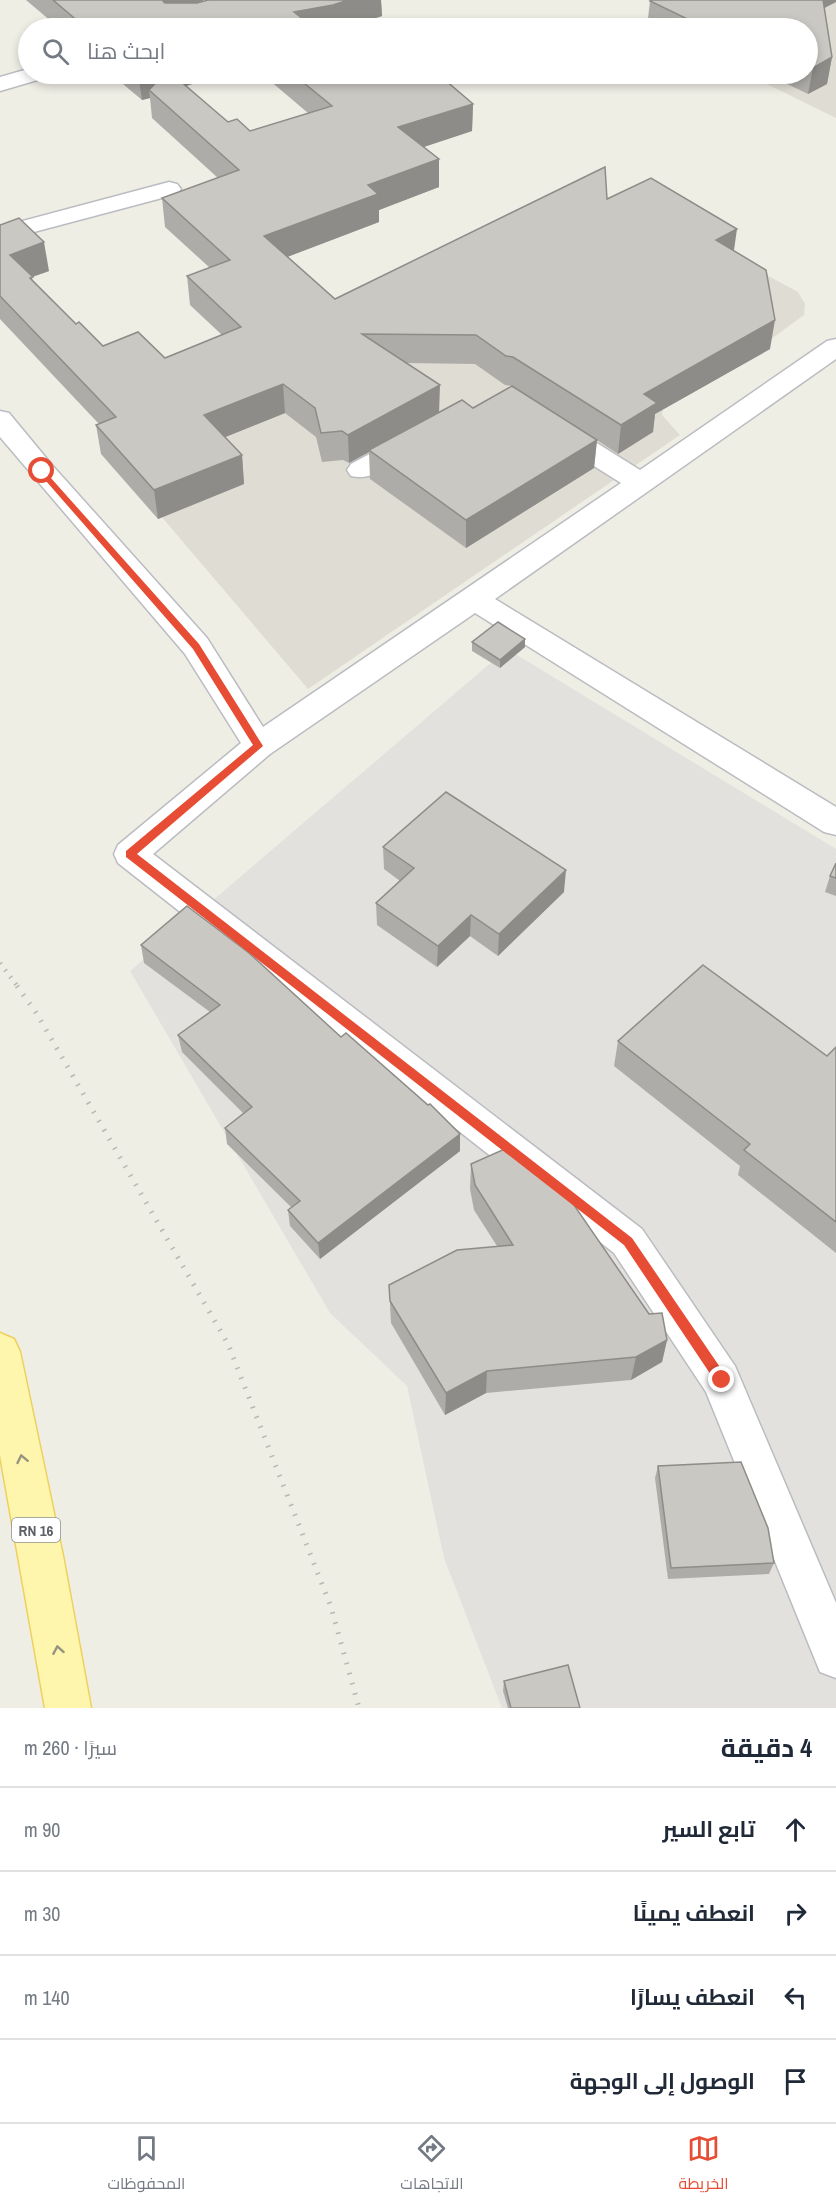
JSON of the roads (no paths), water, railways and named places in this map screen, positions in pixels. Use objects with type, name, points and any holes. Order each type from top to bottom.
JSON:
[{"type":"main road","name":"RN 16","points":[[0,1352],[42,1556],[68,1708]]},
{"type":"street","points":[[0,84],[18,79]]},
{"type":"street","points":[[0,234],[169,189]]},
{"type":"street","points":[[836,347],[259,746],[130,854],[628,1241],[722,1380],[836,1656]]},
{"type":"street","points":[[539,418],[640,483]]},
{"type":"street","points":[[0,419],[42,471],[196,646],[259,746]]},
{"type":"street","points":[[361,470],[431,432]]},
{"type":"street","points":[[474,599],[836,823]]},
{"type":"railway","points":[[0,963],[18,987]]},
{"type":"railway","points":[[17,986],[37,1014],[228,1344],[331,1607],[359,1708]]}]
